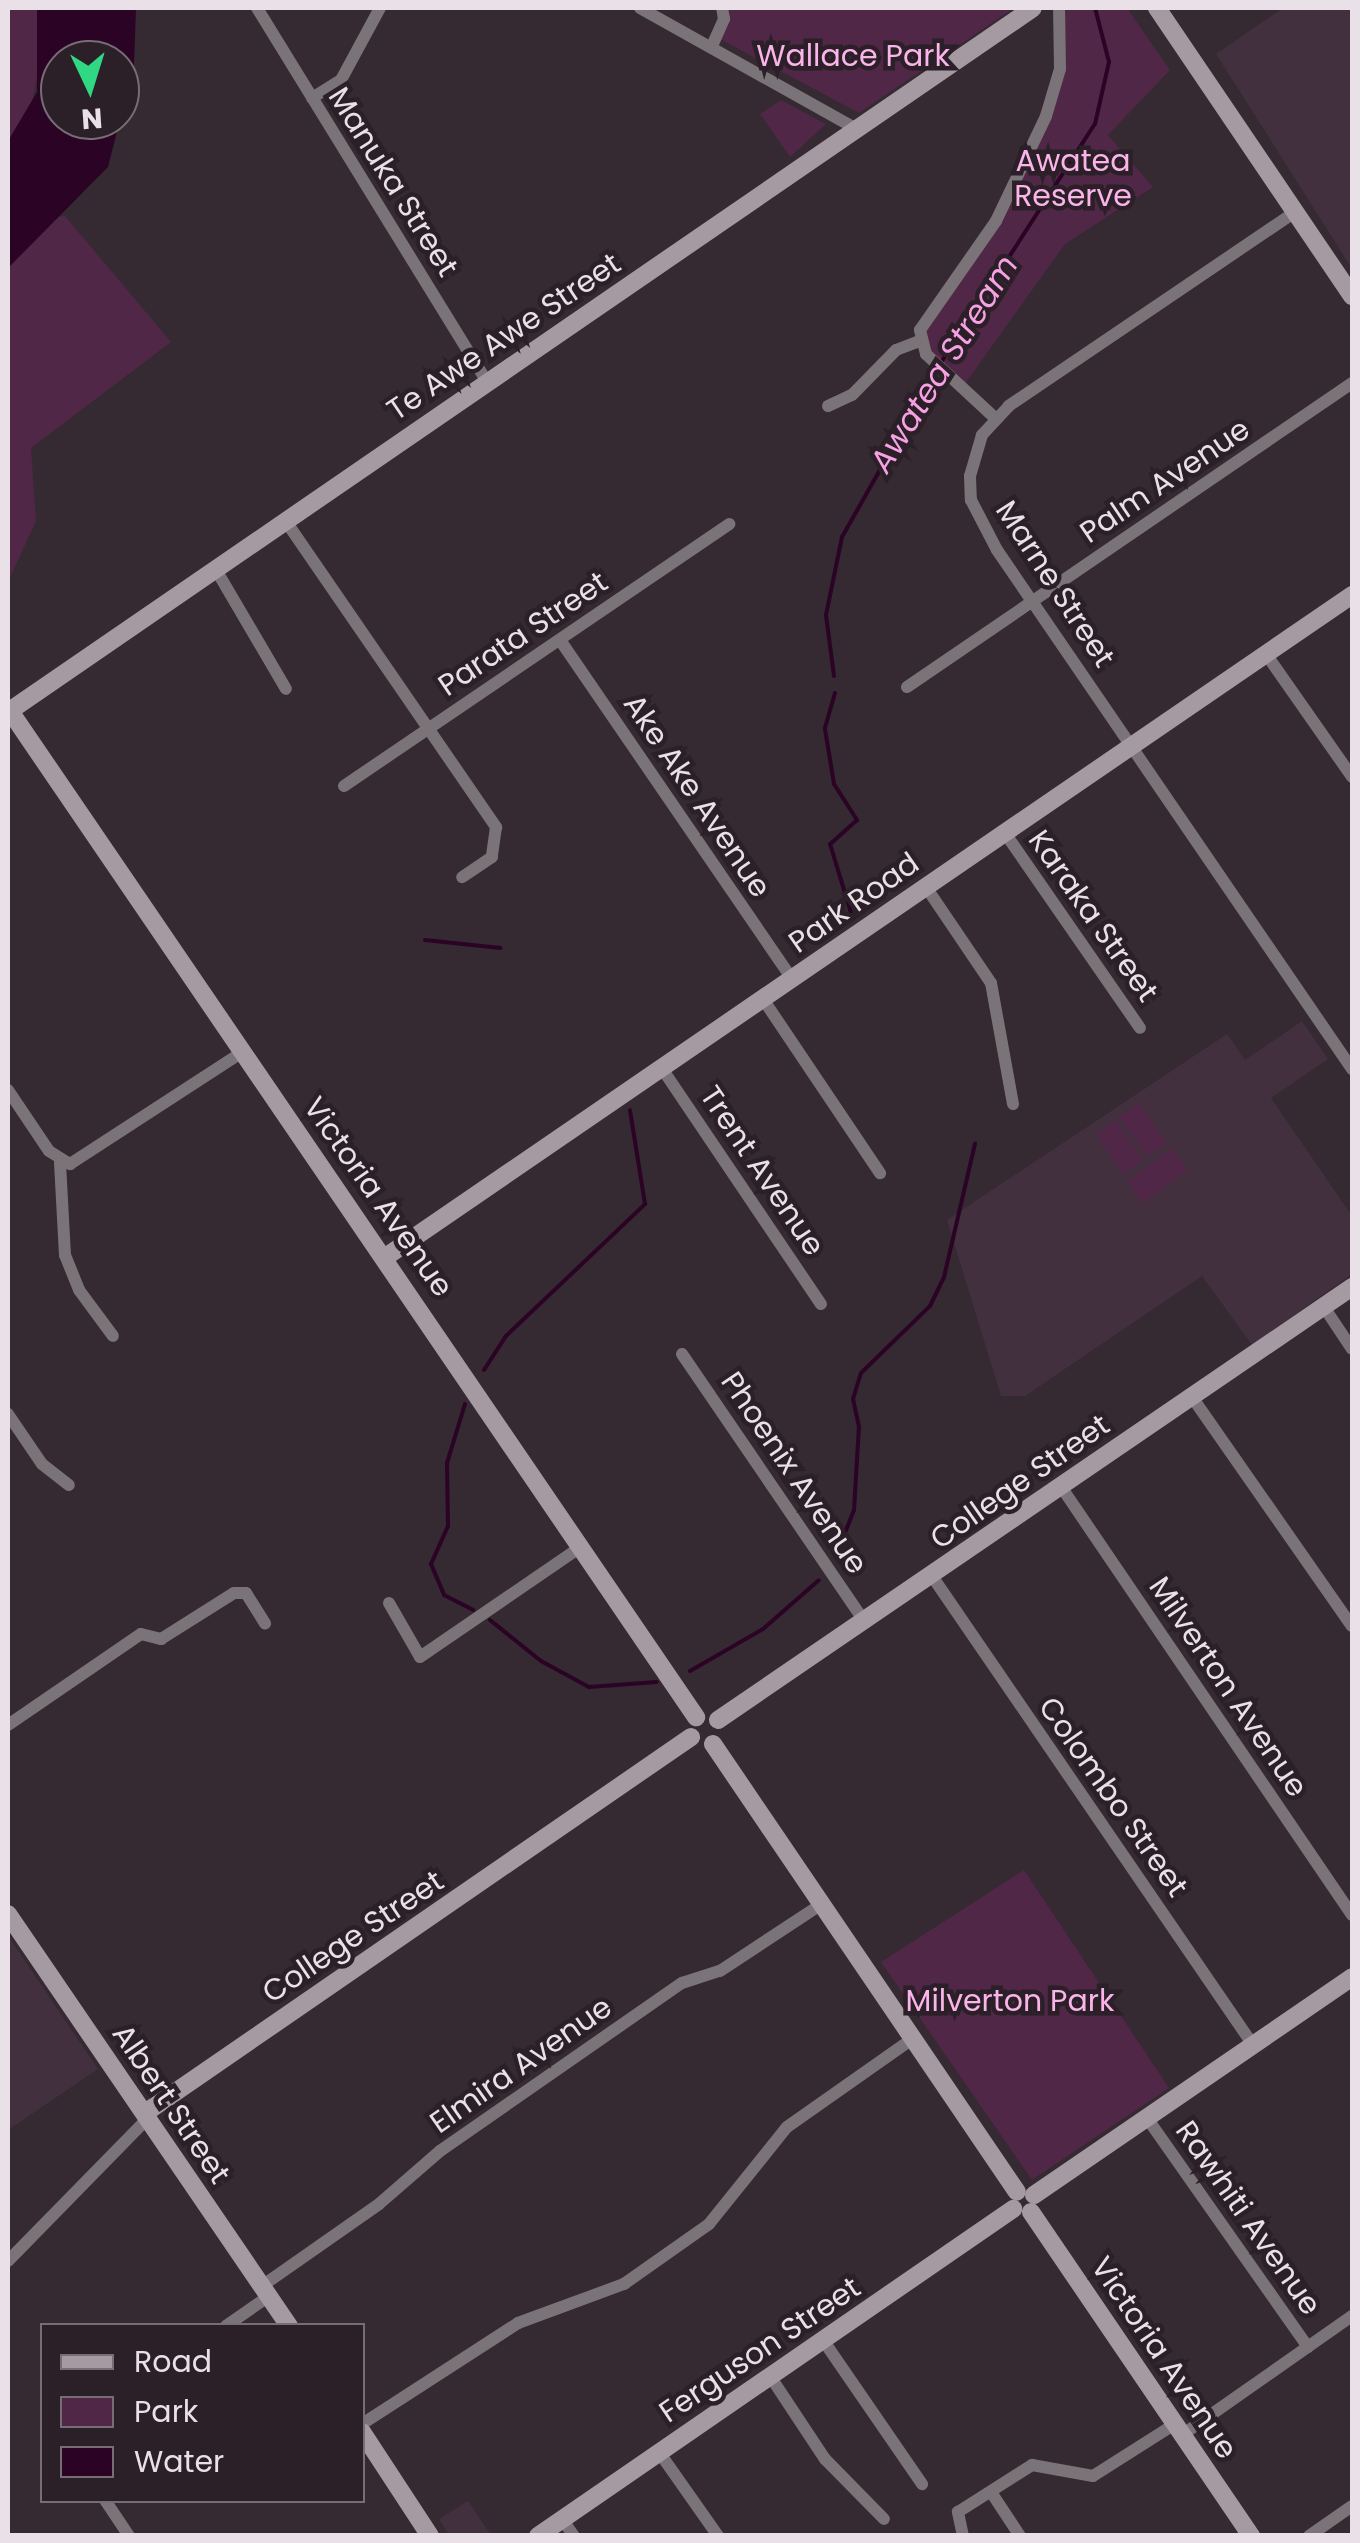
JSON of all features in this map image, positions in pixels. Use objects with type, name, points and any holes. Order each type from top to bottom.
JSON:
[{"type":"street","name":"Manuka Street","points":[[256,8],[487,382]]},
{"type":"street","points":[[312,98],[340,80],[380,8]]},
{"type":"street","points":[[640,8],[855,128]]},
{"type":"street","points":[[712,46],[724,19],[722,8]]},
{"type":"street","points":[[995,418],[919,342],[920,330],[996,222],[1046,116],[1060,69],[1059,8]]},
{"type":"street","points":[[1157,8],[1350,286]]},
{"type":"street","name":"Te Awe Awe Street","points":[[8,711],[1023,12]]},
{"type":"street","name":"Marne Street","points":[[1295,212],[995,418],[974,453],[971,500],[1033,602],[1352,1069]]},
{"type":"street","points":[[828,406],[852,395],[896,350],[919,342]]},
{"type":"street","name":"Palm Avenue","points":[[907,687],[1352,383]]},
{"type":"street","points":[[285,520],[499,836],[492,857],[462,877]]},
{"type":"street","name":"Parata Street","points":[[344,786],[729,524]]},
{"type":"street","points":[[216,568],[286,690]]},
{"type":"street","name":"Park Road","points":[[387,1256],[1352,595]]},
{"type":"street","name":"Ake Ake Avenue","points":[[560,640],[792,980]]},
{"type":"street","points":[[1266,654],[1352,776]]},
{"type":"street","name":"Victoria Avenue","points":[[8,711],[387,1256],[696,1717]]},
{"type":"street","name":"Karaka Street","points":[[1005,833],[1140,1028]]},
{"type":"street","points":[[926,887],[992,983],[1013,1104]]},
{"type":"street","points":[[763,999],[880,1173]]},
{"type":"street","points":[[60,1163],[91,1156],[244,1052]]},
{"type":"street","name":"Trent Avenue","points":[[661,1067],[822,1304]]},
{"type":"street","points":[[8,1090],[60,1163],[65,1255],[79,1290],[113,1336]]},
{"type":"street","name":"College Street","points":[[718,1720],[1352,1287]]},
{"type":"street","points":[[1324,1307],[1352,1349]]},
{"type":"street","name":"Phoenix Avenue","points":[[682,1354],[864,1621]]},
{"type":"street","points":[[1192,1397],[1352,1626]]},
{"type":"street","points":[[8,1414],[42,1464],[70,1485]]},
{"type":"street","name":"Milverton Avenue","points":[[1062,1488],[1352,1915]]},
{"type":"street","points":[[388,1603],[420,1657],[582,1546]]},
{"type":"street","name":"Colombo Street","points":[[932,1576],[1253,2045]]},
{"type":"street","points":[[8,1725],[141,1634],[161,1638],[241,1591],[266,1622]]},
{"type":"street","points":[[696,1717],[718,1720],[721,1731],[713,1744],[690,1738],[696,1717]]},
{"type":"street","name":"College Street","points":[[146,2115],[690,1738]]},
{"type":"street","name":"Victoria Avenue","points":[[713,1744],[1251,2536]]},
{"type":"street","name":"Elmira Avenue","points":[[229,2323],[440,2152],[682,1983],[720,1971],[820,1906]]},
{"type":"street","name":"Albert Street","points":[[8,1914],[287,2323]]},
{"type":"street","name":"Ferguson Street","points":[[538,2536],[1352,1977]]},
{"type":"street","points":[[365,2422],[518,2323],[624,2284],[709,2224],[787,2127],[912,2039]]},
{"type":"street","points":[[8,2261],[146,2115]]},
{"type":"street","name":"Rawhiti Avenue","points":[[1147,2118],[1308,2348]]},
{"type":"street","points":[[963,2536],[958,2512],[1032,2465],[1083,2476],[1104,2472],[1179,2430],[1352,2316]]},
{"type":"street","points":[[823,2340],[922,2484]]},
{"type":"street","points":[[770,2376],[824,2459],[884,2519]]},
{"type":"street","points":[[365,2437],[430,2536]]},
{"type":"street","points":[[660,2452],[718,2536]]},
{"type":"street","points":[[991,2492],[1020,2536]]},
{"type":"street","points":[[107,2503],[128,2536]]},
{"type":"street","points":[[1309,2536],[1352,2506]]},
{"type":"street","points":[[562,2519],[574,2536]]},
{"type":"shaded area","points":[[1283,8],[1352,8],[1351,267],[1216,54]]},
{"type":"shaded area","points":[[1302,1021],[1328,1059],[1271,1098],[1352,1216],[1352,1274],[1252,1345],[1202,1276],[1025,1396],[1001,1396],[947,1220],[1227,1034],[1245,1060]]},
{"type":"shaded area","points":[[8,1936],[98,2069],[8,2130]]},
{"type":"shaded area","points":[[468,2501],[491,2535],[449,2535],[439,2519]]},
{"type":"green space","points":[[8,8],[37,8],[38,73],[30,111],[8,141]]},
{"type":"green space","name":"Wallace Park","points":[[722,8],[1014,8],[859,113],[720,39]]},
{"type":"green space","name":"Awatea Reserve","points":[[1059,8],[1127,8],[1170,70],[1108,135],[1153,187],[1065,244],[962,388],[926,354],[920,330],[996,221],[1060,69]]},
{"type":"green space","points":[[781,100],[826,124],[790,157],[760,114]]},
{"type":"green space","points":[[65,216],[171,342],[31,448],[36,521],[8,582],[8,268],[55,217]]},
{"type":"green space","points":[[1139,1103],[1167,1143],[1147,1157],[1119,1117]]},
{"type":"green space","points":[[1116,1120],[1143,1160],[1123,1174],[1096,1134]]},
{"type":"green space","points":[[1172,1148],[1188,1170],[1142,1203],[1127,1181]]},
{"type":"green space","name":"Milverton Park","points":[[1024,1870],[1169,2088],[1032,2180],[881,1962]]},
{"type":"water","points":[[37,8],[136,8],[135,40],[40,40],[40,140],[115,140],[108,167],[8,268],[8,141],[37,92]]},
{"type":"waterway","name":"Awatea Stream","points":[[942,361],[1095,124],[1109,62],[1095,8]]},
{"type":"waterway","points":[[834,676],[826,615],[842,537],[937,369]]},
{"type":"waterway","name":"Awatea Stream","points":[[835,693],[825,729],[834,784],[857,820],[830,844],[853,919]]},
{"type":"waterway","points":[[425,940],[501,948]]},
{"type":"waterway","name":"Awatea Stream","points":[[484,1370],[506,1336],[645,1204],[630,1110]]},
{"type":"waterway","name":"Awatea Stream","points":[[837,1553],[854,1510],[859,1427],[853,1399],[861,1373],[930,1306],[944,1277],[975,1144]]},
{"type":"waterway","points":[[465,1404],[447,1463],[448,1526],[431,1564],[444,1595],[473,1610]]},
{"type":"waterway","name":"Awatea Stream","points":[[690,1671],[763,1629],[819,1580]]},
{"type":"waterway","name":"Awatea Stream","points":[[490,1620],[541,1661],[589,1687],[657,1682]]}]
